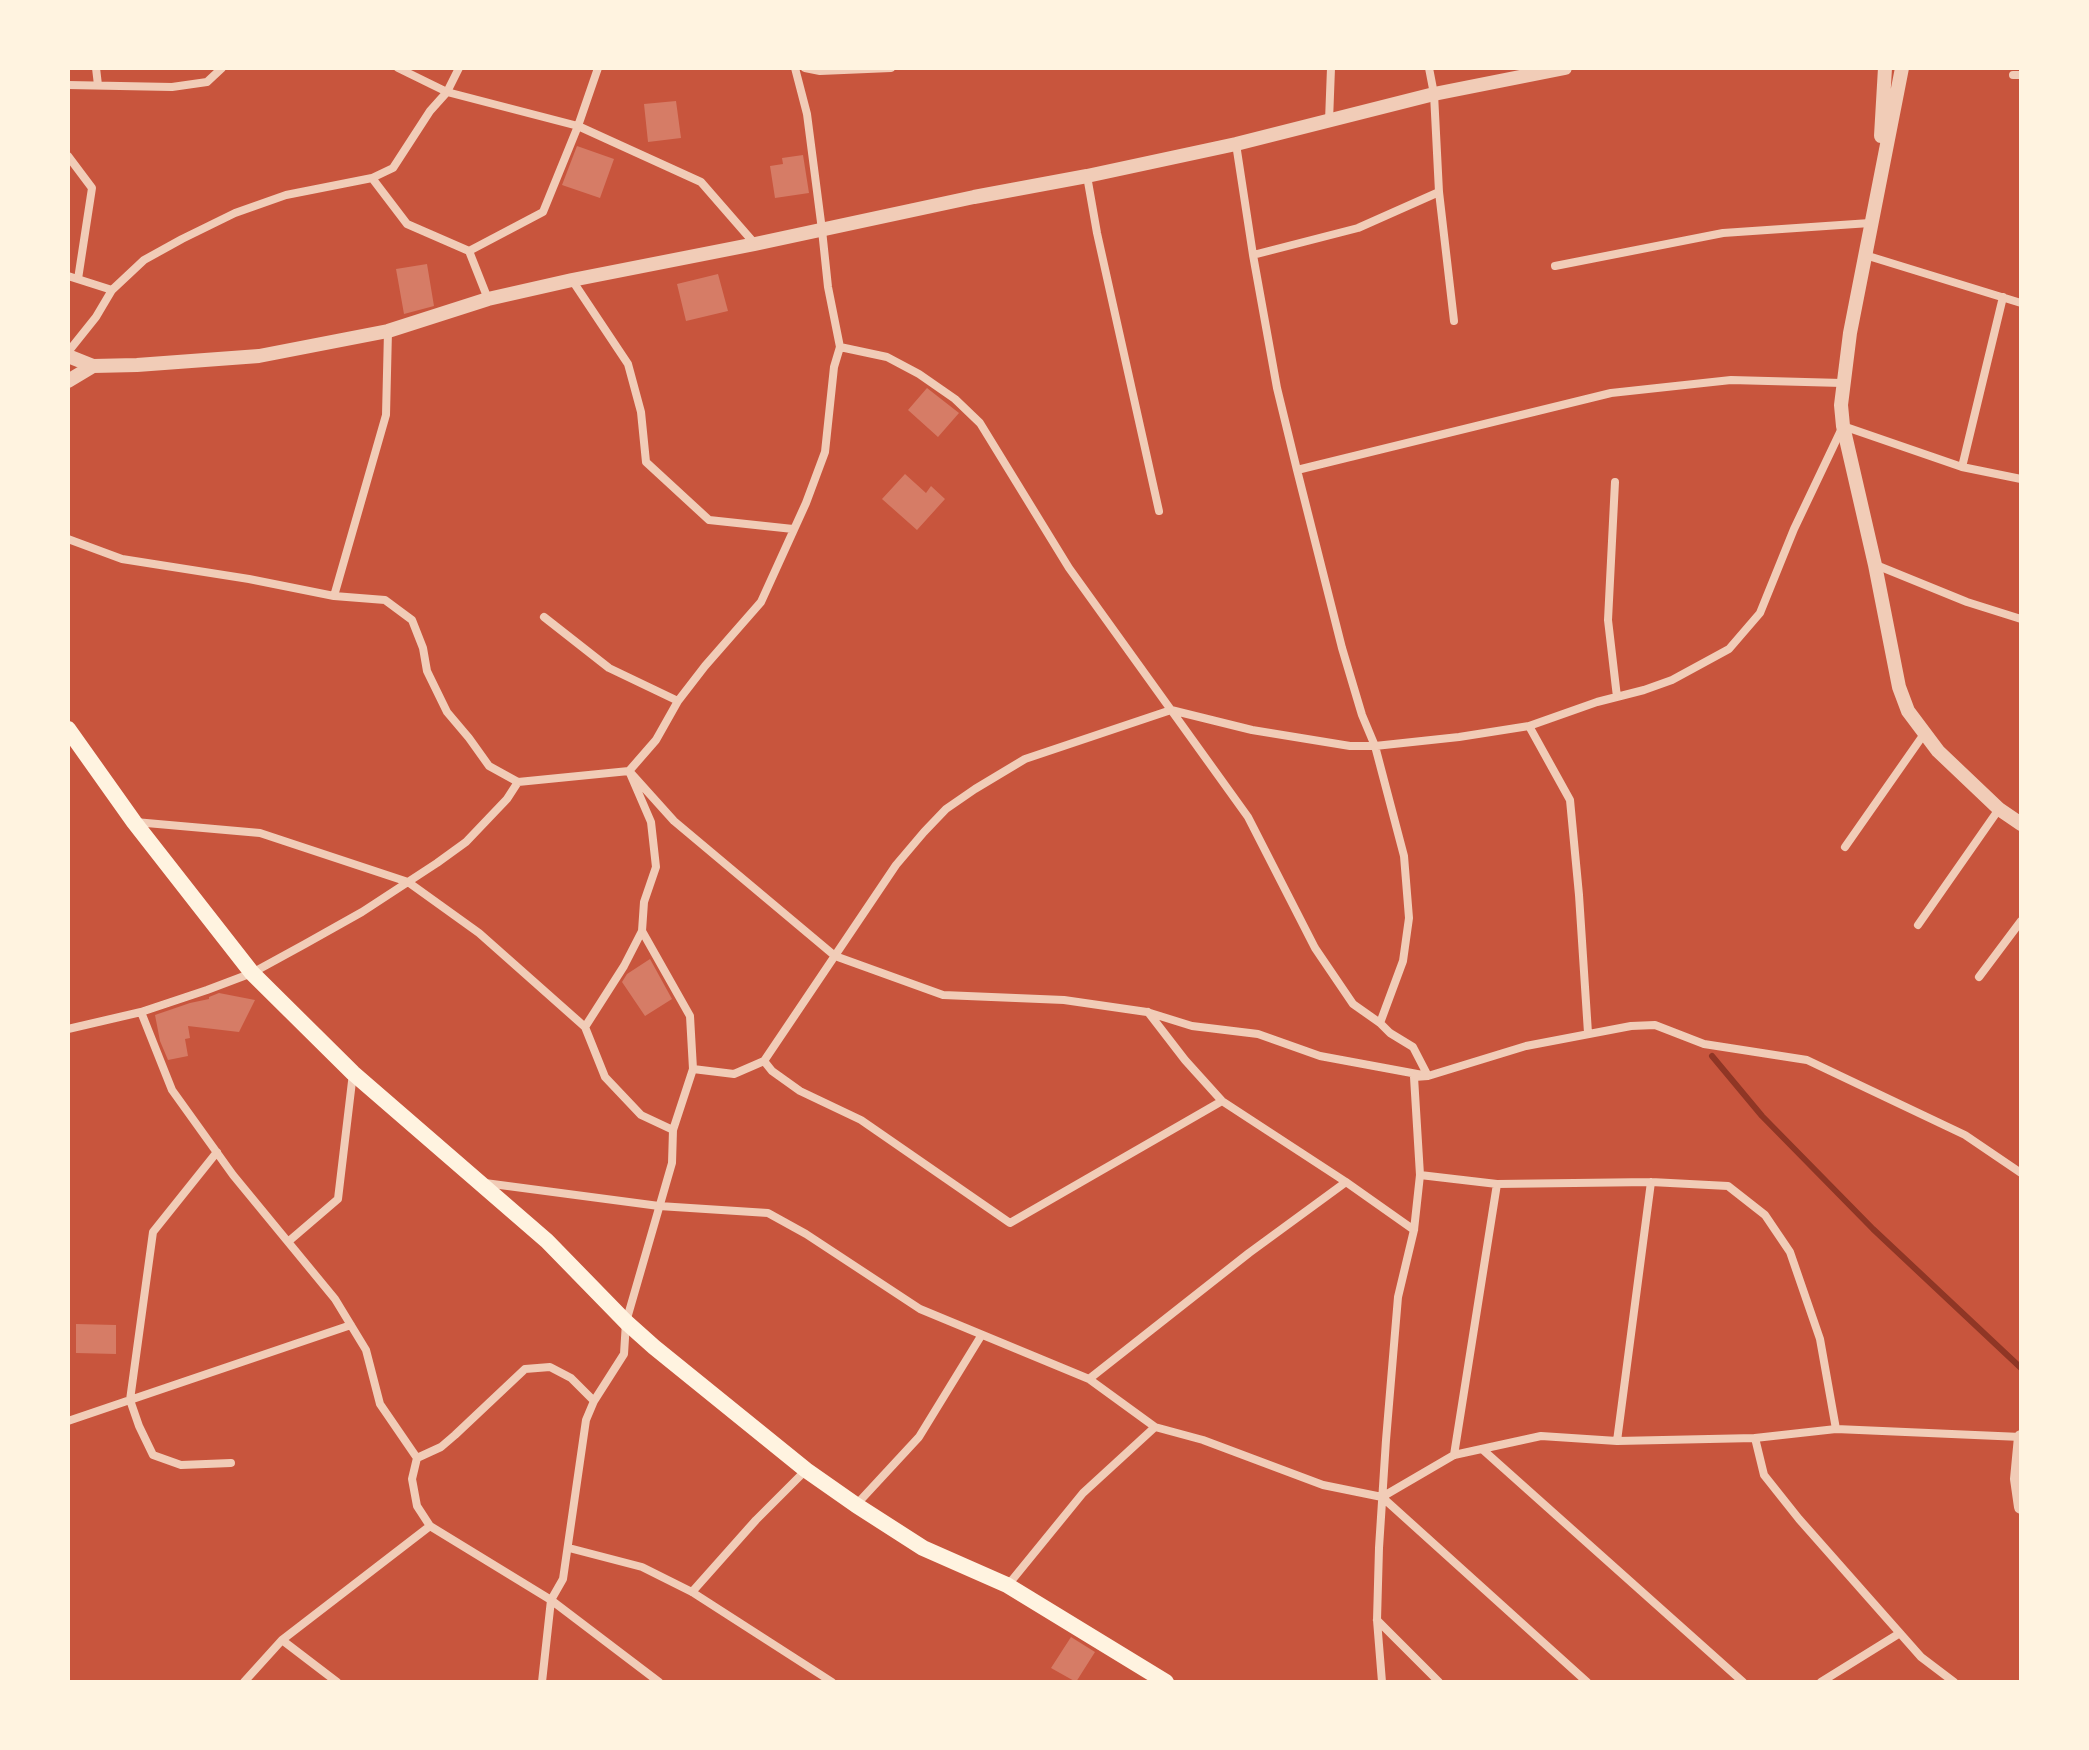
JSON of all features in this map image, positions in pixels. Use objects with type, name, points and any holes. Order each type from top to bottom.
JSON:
[{"type":"main road","points":[[68,729],[134,822],[252,973],[353,1073],[547,1241],[626,1322],[806,1470],[856,1505],[923,1548],[1007,1585],[1166,1682]]},
{"type":"street","points":[[96,68],[98,85]]},
{"type":"street","points":[[68,85],[172,87],[207,82],[222,68]]},
{"type":"street","points":[[398,68],[447,92],[578,126],[701,182],[755,244]]},
{"type":"street","points":[[459,68],[447,92],[430,111],[393,168],[372,178],[286,195],[235,213],[144,260],[112,290],[68,354],[93,366],[259,356],[388,331],[488,299],[572,280],[1087,176],[1236,144],[1434,94],[1565,68]]},
{"type":"street","points":[[469,251],[543,212],[598,68]]},
{"type":"street","points":[[68,539],[122,559],[334,596],[385,600],[412,620],[423,648],[427,671],[447,712],[489,766],[518,782],[629,771],[656,740],[678,701],[705,666],[761,602],[806,503],[825,452],[834,367],[840,347],[828,287],[807,114],[795,68]]},
{"type":"street","points":[[805,68],[820,71],[891,68]]},
{"type":"street","points":[[1329,121],[1331,68]]},
{"type":"street","points":[[1429,68],[1434,94],[1439,192],[1454,321]]},
{"type":"street","points":[[1877,188],[1885,68]]},
{"type":"street","points":[[1902,68],[1870,223],[1842,383],[1843,426],[1899,687],[1908,711],[1924,734],[1959,772],[1999,809],[2021,824]]},
{"type":"street","points":[[1236,144],[1277,388],[1342,648],[1362,715],[1375,746],[1404,856],[1409,918],[1403,961],[1380,1023]]},
{"type":"street","points":[[68,156],[92,188],[78,279]]},
{"type":"street","points":[[1087,176],[1159,511]]},
{"type":"street","points":[[372,178],[407,224],[469,251],[488,299]]},
{"type":"street","points":[[1253,255],[1358,228],[1439,192]]},
{"type":"street","points":[[1555,266],[1723,233],[1870,223]]},
{"type":"street","points":[[1865,255],[2021,303]]},
{"type":"street","points":[[68,276],[112,290]]},
{"type":"street","points":[[572,280],[628,364],[641,412],[646,462],[709,520],[793,529]]},
{"type":"street","points":[[1962,467],[2003,297]]},
{"type":"street","points":[[334,596],[386,415],[388,331]]},
{"type":"street","points":[[840,347],[887,357],[919,374],[955,399],[980,423],[1069,568],[1248,817],[1315,948],[1353,1004],[1413,1047],[1428,1076]]},
{"type":"street","points":[[68,381],[93,366]]},
{"type":"street","points":[[1297,470],[1611,393],[1731,380],[1842,383]]},
{"type":"street","points":[[1843,426],[1962,467],[2021,479]]},
{"type":"street","points":[[693,1069],[734,1074],[764,1061],[896,865],[946,809],[1025,759],[1171,710],[1252,730],[1350,746],[1459,737],[1529,726],[1597,702],[1644,690],[1672,680],[1729,649],[1760,613],[1794,529],[1843,426]]},
{"type":"street","points":[[1615,482],[1608,620],[1617,697]]},
{"type":"street","points":[[1875,565],[1967,602],[2021,619]]},
{"type":"street","points":[[544,617],[609,668],[678,701]]},
{"type":"street","points":[[1529,726],[1570,800],[1588,1033]]},
{"type":"street","points":[[1845,847],[1924,734]]},
{"type":"street","points":[[585,1027],[642,931],[644,902],[656,867],[651,822],[629,771]]},
{"type":"street","points":[[629,771],[674,821],[835,956],[943,995],[1064,1000],[1147,1012],[1192,1026],[1258,1034],[1320,1056],[1428,1076]]},
{"type":"street","points":[[68,1029],[141,1012],[252,973],[362,912],[466,842],[507,799],[518,782]]},
{"type":"street","points":[[1918,925],[1999,809]]},
{"type":"street","points":[[134,822],[260,833],[408,882],[479,933],[585,1027],[605,1077],[641,1115],[673,1130]]},
{"type":"street","points":[[1979,977],[2021,921]]},
{"type":"street","points":[[542,1682],[551,1600],[563,1579],[586,1420],[594,1401],[624,1354],[626,1322],[672,1163],[673,1130],[693,1069],[690,1016],[642,931]]},
{"type":"street","points":[[141,1012],[172,1090],[233,1175],[335,1299],[366,1350],[380,1404],[417,1458],[412,1479],[417,1506],[430,1526],[551,1600],[659,1682]]},
{"type":"street","points":[[1147,1012],[1222,1101],[1414,1230]]},
{"type":"street","points":[[1382,1682],[1377,1620],[1382,1497],[1398,1297],[1414,1230],[1420,1175],[1414,1077],[1428,1076],[1526,1046],[1631,1026],[1655,1025],[1704,1044],[1807,1060],[1965,1135],[2021,1173]]},
{"type":"street","points":[[764,1061],[772,1071],[800,1091],[861,1120],[1010,1223],[1222,1101]]},
{"type":"street","points":[[289,1241],[338,1199],[353,1073]]},
{"type":"street","points":[[217,1152],[153,1232],[130,1400],[153,1455],[181,1465],[231,1463]]},
{"type":"street","points":[[1420,1175],[1497,1184],[1651,1182],[1728,1186],[1765,1215],[1790,1252],[1820,1339],[1836,1429]]},
{"type":"street","points":[[477,1182],[659,1206],[768,1213],[806,1234],[920,1309],[1089,1379],[1155,1427],[1203,1440],[1323,1485],[1382,1497],[1587,1682]]},
{"type":"street","points":[[1089,1379],[1249,1253],[1346,1182]]},
{"type":"street","points":[[1617,1441],[1651,1182]]},
{"type":"street","points":[[1454,1455],[1497,1184]]},
{"type":"street","points":[[68,1421],[351,1325]]},
{"type":"street","points":[[856,1505],[919,1437],[981,1336]]},
{"type":"street","points":[[417,1458],[441,1447],[525,1369],[550,1367],[571,1378],[594,1401]]},
{"type":"street","points":[[1007,1585],[1083,1493],[1155,1427]]},
{"type":"street","points":[[1382,1497],[1454,1455],[1541,1436],[1617,1441],[1755,1438],[1836,1429],[2021,1437],[2017,1479],[2021,1507]]},
{"type":"street","points":[[1755,1438],[1764,1475],[1799,1519],[1921,1657],[1954,1682]]},
{"type":"street","points":[[1482,1449],[1743,1682]]},
{"type":"street","points":[[692,1592],[806,1470]]},
{"type":"street","points":[[244,1682],[282,1640],[430,1526]]},
{"type":"street","points":[[569,1548],[642,1567],[692,1592],[832,1682]]},
{"type":"street","points":[[1377,1620],[1439,1682]]},
{"type":"street","points":[[1821,1682],[1900,1633]]},
{"type":"street","points":[[282,1640],[337,1682]]},
{"type":"building","points":[[676,101],[681,138],[648,142],[644,104]]},
{"type":"building","points":[[577,146],[614,159],[600,198],[562,185]]},
{"type":"building","points":[[803,155],[809,193],[775,198],[770,166],[783,164],[782,158]]},
{"type":"building","points":[[427,264],[434,306],[404,314],[396,269]]},
{"type":"building","points":[[718,274],[728,311],[686,321],[677,284]]},
{"type":"building","points":[[927,388],[959,413],[938,437],[908,410]]},
{"type":"building","points":[[905,474],[926,493],[931,486],[945,499],[917,530],[882,499]]},
{"type":"building","points":[[650,959],[672,999],[645,1016],[622,982],[627,974]]},
{"type":"building","points":[[219,993],[255,1000],[239,1032],[188,1026],[190,1038],[185,1039],[188,1056],[168,1060],[160,1041],[155,1015],[209,999]]},
{"type":"building","points":[[76,1324],[116,1325],[116,1354],[76,1353]]},
{"type":"building","points":[[1071,1637],[1095,1652],[1076,1682],[1051,1668]]},
{"type":"waterway","points":[[1712,1056],[1762,1116],[1873,1229],[2021,1368]]}]
